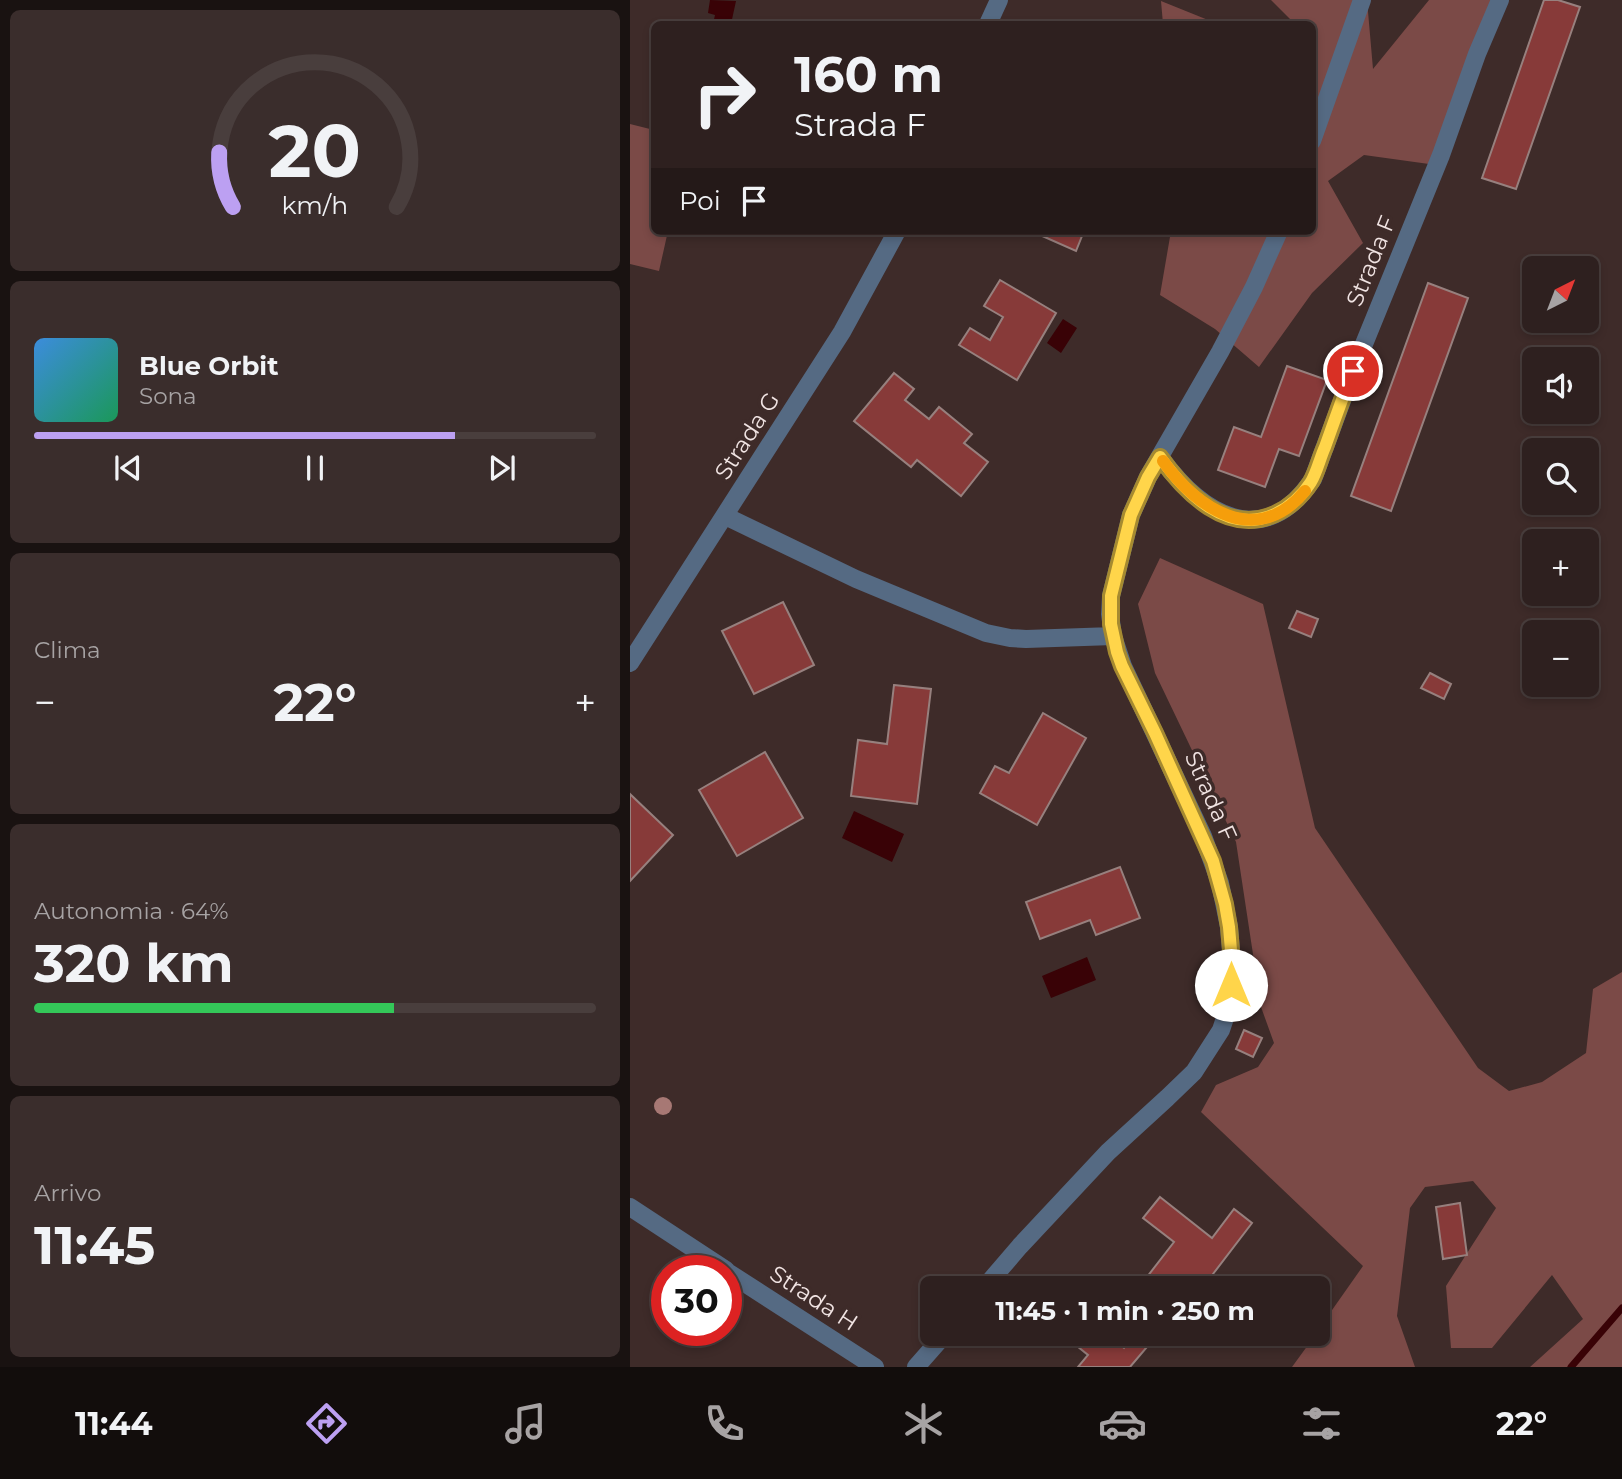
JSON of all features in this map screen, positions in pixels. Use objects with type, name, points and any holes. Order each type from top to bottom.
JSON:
[{"type":"street","points":[[989,21],[999,0]]},
{"type":"street","points":[[1316,130],[1362,0]]},
{"type":"street","name":"Strada F","points":[[1160,457],[1190,493],[1218,512],[1236,519],[1270,516],[1290,505],[1305,491],[1313,479],[1500,0]]},
{"type":"street","name":"Strada G","points":[[630,663],[842,332],[895,235]]},
{"type":"street","name":"Strada F","points":[[994,1276],[1108,1152],[1194,1072],[1221,1030],[1230,1003],[1232,962],[1229,927],[1216,872],[1203,836],[1122,666],[1113,635],[1111,596],[1131,515],[1148,477],[1243,309],[1277,235]]},
{"type":"street","points":[[725,516],[856,579],[986,633],[1026,639],[1113,635]]},
{"type":"street","name":"Strada H","points":[[630,1207],[703,1255]]},
{"type":"street","name":"Strada H","points":[[742,1280],[875,1367]]},
{"type":"street","points":[[916,1367],[934,1346]]},
{"type":"shaded area","points":[[710,0],[736,1],[732,21],[714,21],[715,15],[708,13]]},
{"type":"shaded area","points":[[1271,0],[1367,0],[1373,69],[1429,0],[1500,0],[1429,164],[1364,155],[1328,181],[1363,243],[1312,293],[1259,367],[1215,329],[1160,295],[1170,235],[1316,235],[1316,21],[1292,21]]},
{"type":"shaded area","points":[[1161,1],[1211,21],[1163,21]]},
{"type":"shaded area","points":[[630,124],[651,129],[651,235],[667,235],[659,271],[630,264]]},
{"type":"shaded area","points":[[1063,319],[1077,328],[1061,353],[1047,343]]},
{"type":"shaded area","points":[[1160,558],[1263,604],[1315,828],[1478,1068],[1509,1091],[1542,1082],[1586,1053],[1593,989],[1622,972],[1622,1367],[1530,1367],[1583,1319],[1552,1275],[1492,1348],[1451,1348],[1446,1286],[1496,1208],[1473,1181],[1425,1187],[1410,1208],[1397,1316],[1415,1367],[1292,1367],[1307,1346],[1330,1346],[1330,1313],[1363,1266],[1201,1112],[1216,1085],[1258,1067],[1274,1043],[1261,1007],[1236,842],[1155,673],[1138,604]]},
{"type":"shaded area","points":[[854,811],[904,834],[892,862],[842,838]]},
{"type":"shaded area","points":[[1087,957],[1096,980],[1051,998],[1042,976]]},
{"type":"building","points":[[1544,0],[1558,0],[1580,7],[1516,189],[1482,178]]},
{"type":"building","points":[[1040,235],[1082,235],[1076,251]]},
{"type":"building","points":[[1000,280],[1056,313],[1017,380],[959,345],[970,328],[990,340],[1003,317],[984,306]]},
{"type":"building","points":[[1428,283],[1468,298],[1391,511],[1351,496]]},
{"type":"building","points":[[1287,366],[1327,380],[1299,456],[1279,449],[1265,487],[1218,470],[1234,427],[1261,437]]},
{"type":"building","points":[[894,373],[914,389],[905,400],[929,419],[939,407],[972,434],[964,443],[988,462],[961,496],[917,460],[911,467],[854,421]]},
{"type":"building","points":[[783,602],[814,665],[754,694],[722,631]]},
{"type":"building","points":[[1297,611],[1318,619],[1311,637],[1289,628]]},
{"type":"building","points":[[1430,673],[1451,684],[1444,699],[1421,688]]},
{"type":"building","points":[[894,685],[931,689],[917,804],[851,796],[858,740],[887,744]]},
{"type":"building","points":[[1043,713],[1086,738],[1037,825],[980,793],[995,766],[1009,773]]},
{"type":"building","points":[[765,752],[803,818],[737,856],[699,790]]},
{"type":"building","points":[[630,794],[673,835],[630,881]]},
{"type":"building","points":[[1120,867],[1140,918],[1096,935],[1090,920],[1040,939],[1026,902]]},
{"type":"building","points":[[1244,1030],[1262,1038],[1253,1057],[1236,1049]]},
{"type":"building","points":[[1160,1197],[1212,1238],[1234,1209],[1252,1223],[1213,1274],[1216,1276],[1148,1276],[1174,1242],[1143,1218]]},
{"type":"building","points":[[1460,1203],[1467,1255],[1443,1259],[1436,1207]]},
{"type":"building","points":[[1077,1346],[1148,1346],[1130,1367],[1078,1367],[1088,1355]]},
{"type":"waterway","points":[[1571,1367],[1622,1308]]},
{"type":"slow traffic","points":[[1163,461],[1181,484],[1200,501],[1224,515],[1240,520],[1270,516],[1284,510],[1305,491]]},
{"type":"route","points":[[1231,985],[1229,927],[1220,883],[1203,836],[1122,666],[1113,635],[1111,596],[1131,515],[1160,457],[1190,493],[1224,515],[1236,519],[1263,518],[1284,510],[1305,491],[1313,479],[1353,371]]}]
